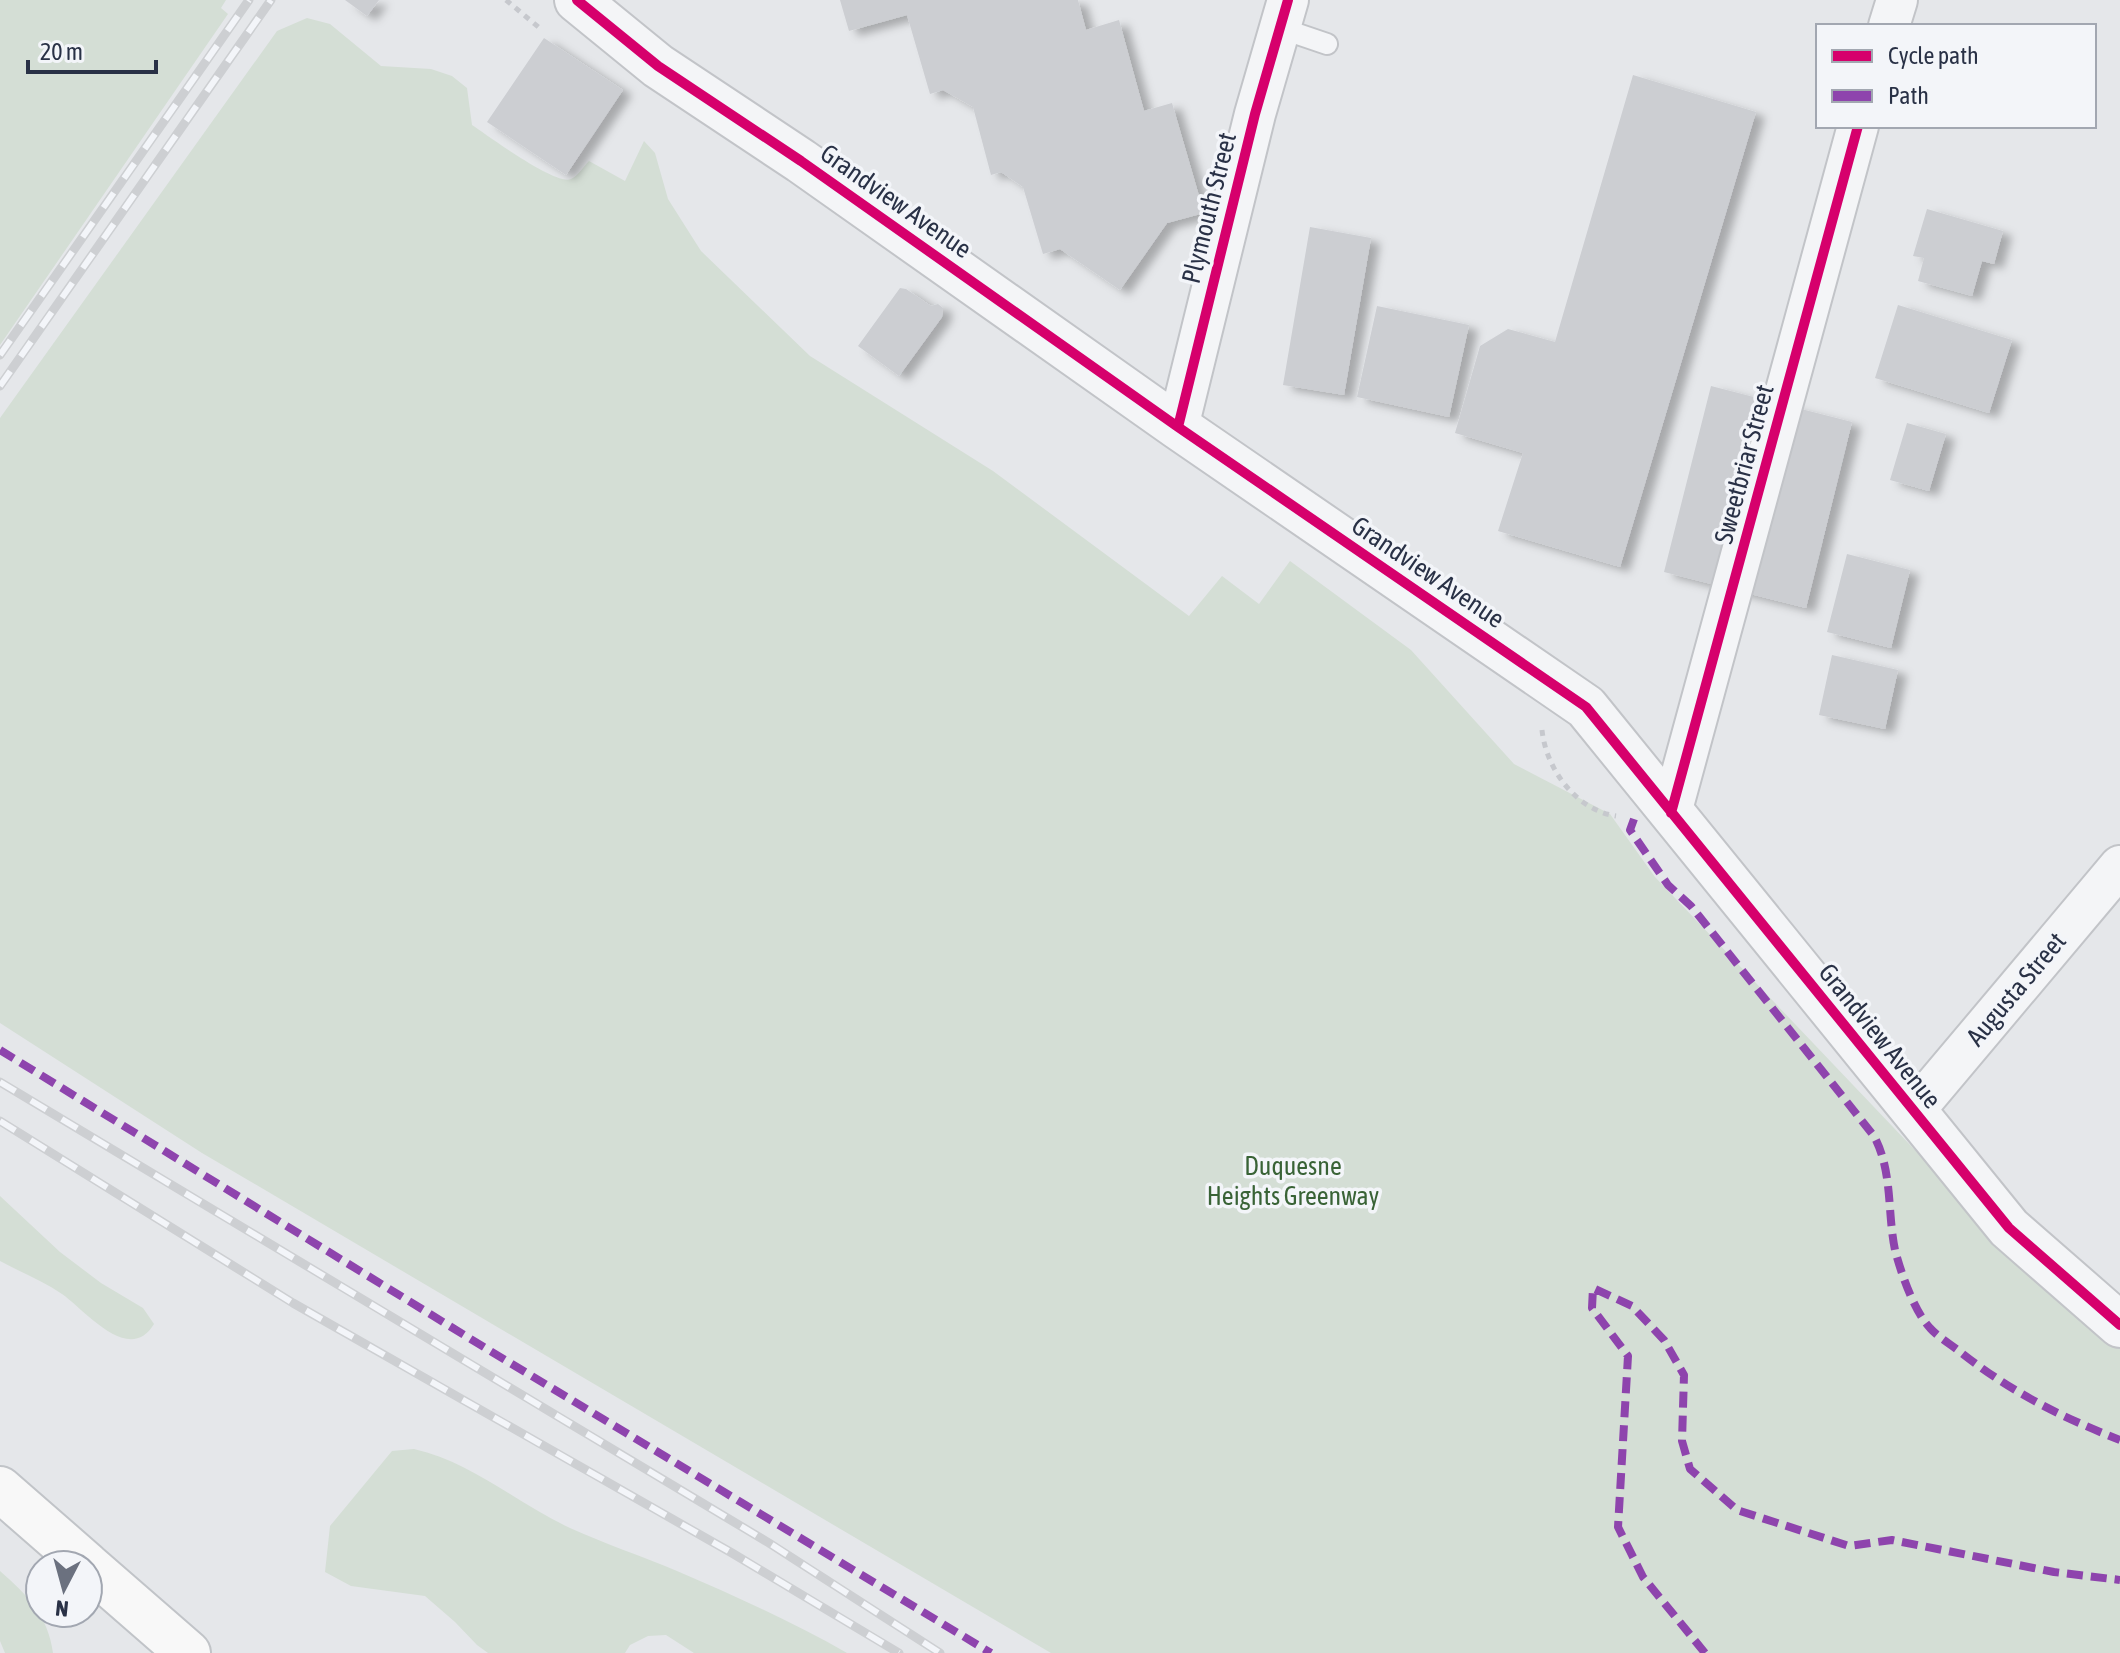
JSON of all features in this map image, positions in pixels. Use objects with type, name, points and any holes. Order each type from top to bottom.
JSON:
[{"type":"main road","points":[[0,1489],[68,1549]]},
{"type":"main road","points":[[104,1581],[188,1653]]},
{"type":"street","points":[[1890,24],[1897,0]]},
{"type":"street","name":"Grandview Avenue","points":[[585,3],[658,66],[801,161],[1178,427],[1586,707],[2009,1228],[2120,1325]]},
{"type":"street","name":"Plymouth Street","points":[[1178,427],[1255,114],[1284,14]]},
{"type":"street","name":"Sweetbriar Street","points":[[1671,813],[1857,128]]},
{"type":"street","name":"Augusta Street","points":[[1913,1112],[2120,866]]},
{"type":"lane","points":[[1284,14],[1327,44]]},
{"type":"path","points":[[506,0],[555,38]]},
{"type":"path","points":[[1541,718],[1544,751],[1557,776],[1576,796],[1602,814],[1618,816]]},
{"type":"green space","points":[[0,0],[226,0],[221,8],[228,14],[0,345]]},
{"type":"green space","name":"Duquesne Heights Greenway","points":[[307,18],[330,24],[381,66],[431,69],[452,76],[467,88],[472,125],[551,175],[571,179],[589,161],[625,181],[644,141],[655,153],[668,199],[701,251],[810,356],[993,471],[1189,616],[1222,576],[1259,604],[1290,561],[1411,650],[1514,764],[1610,814],[1655,877],[2032,1273],[2120,1348],[2120,1653],[1051,1653],[202,1153],[0,1023],[0,418],[277,31]]},
{"type":"green space","points":[[0,1196],[60,1252],[101,1283],[143,1308],[154,1324],[144,1335],[132,1339],[120,1337],[94,1321],[55,1289],[0,1261]]},
{"type":"green space","points":[[414,1449],[475,1473],[570,1528],[720,1590],[847,1653],[694,1653],[666,1635],[648,1636],[630,1645],[625,1653],[488,1653],[425,1596],[351,1586],[325,1572],[330,1526],[392,1451]]},
{"type":"green space","points":[[0,1571],[24,1595],[24,1629],[46,1629],[53,1653],[5,1653],[0,1641]]},
{"type":"building","points":[[345,0],[379,0],[367,16]]},
{"type":"building","points":[[840,0],[1078,0],[1086,30],[1119,20],[1144,111],[1172,103],[1204,213],[1167,223],[1120,290],[1060,249],[1043,254],[1023,187],[1001,172],[991,175],[973,107],[943,90],[930,94],[907,15],[849,31]]},
{"type":"building","points":[[544,38],[623,90],[566,175],[487,122]]},
{"type":"building","points":[[1633,75],[1756,112],[1620,567],[1498,531],[1523,453],[1455,433],[1480,346],[1508,329],[1555,342]]},
{"type":"building","points":[[1927,209],[2003,231],[1994,264],[1982,261],[1972,296],[1918,281],[1924,258],[1913,256]]},
{"type":"building","points":[[1310,227],[1371,238],[1344,395],[1283,385]]},
{"type":"building","points":[[900,288],[931,306],[938,304],[943,308],[942,317],[899,376],[858,346]]},
{"type":"building","points":[[1898,305],[2012,340],[1989,413],[1875,378]]},
{"type":"building","points":[[1377,306],[1469,325],[1449,417],[1357,397]]},
{"type":"building","points":[[1711,386],[1852,422],[1806,608],[1664,572]]},
{"type":"building","points":[[1907,423],[1946,434],[1929,491],[1890,480]]},
{"type":"building","points":[[1847,554],[1910,570],[1891,648],[1827,632]]},
{"type":"building","points":[[1832,655],[1898,670],[1885,729],[1819,715]]},
{"type":"railway","points":[[0,355],[249,0]]},
{"type":"railway","points":[[0,386],[271,0]]},
{"type":"railway","points":[[0,1082],[769,1543],[940,1653]]},
{"type":"railway","points":[[0,1121],[293,1303],[732,1553],[899,1653]]},
{"type":"marked path","points":[[1634,819],[1630,830],[1668,885],[1691,906],[1874,1136],[1887,1178],[1895,1250],[1909,1291],[1924,1321],[1978,1366],[2017,1391],[2076,1422],[2120,1440]]},
{"type":"marked path","points":[[0,1050],[991,1653]]},
{"type":"marked path","points":[[1705,1653],[1643,1577],[1618,1527],[1628,1356],[1592,1308],[1593,1288],[1632,1306],[1664,1340],[1684,1375],[1682,1441],[1690,1469],[1737,1510],[1849,1546],[1892,1540],[2054,1572],[2120,1580]]},
{"type":"cycle path","points":[[577,0],[658,66],[801,161],[1178,427],[1586,707],[2009,1228],[2120,1325]]},
{"type":"cycle path","points":[[1178,427],[1255,114],[1288,0]]},
{"type":"cycle path","points":[[1671,813],[1857,128]]}]
